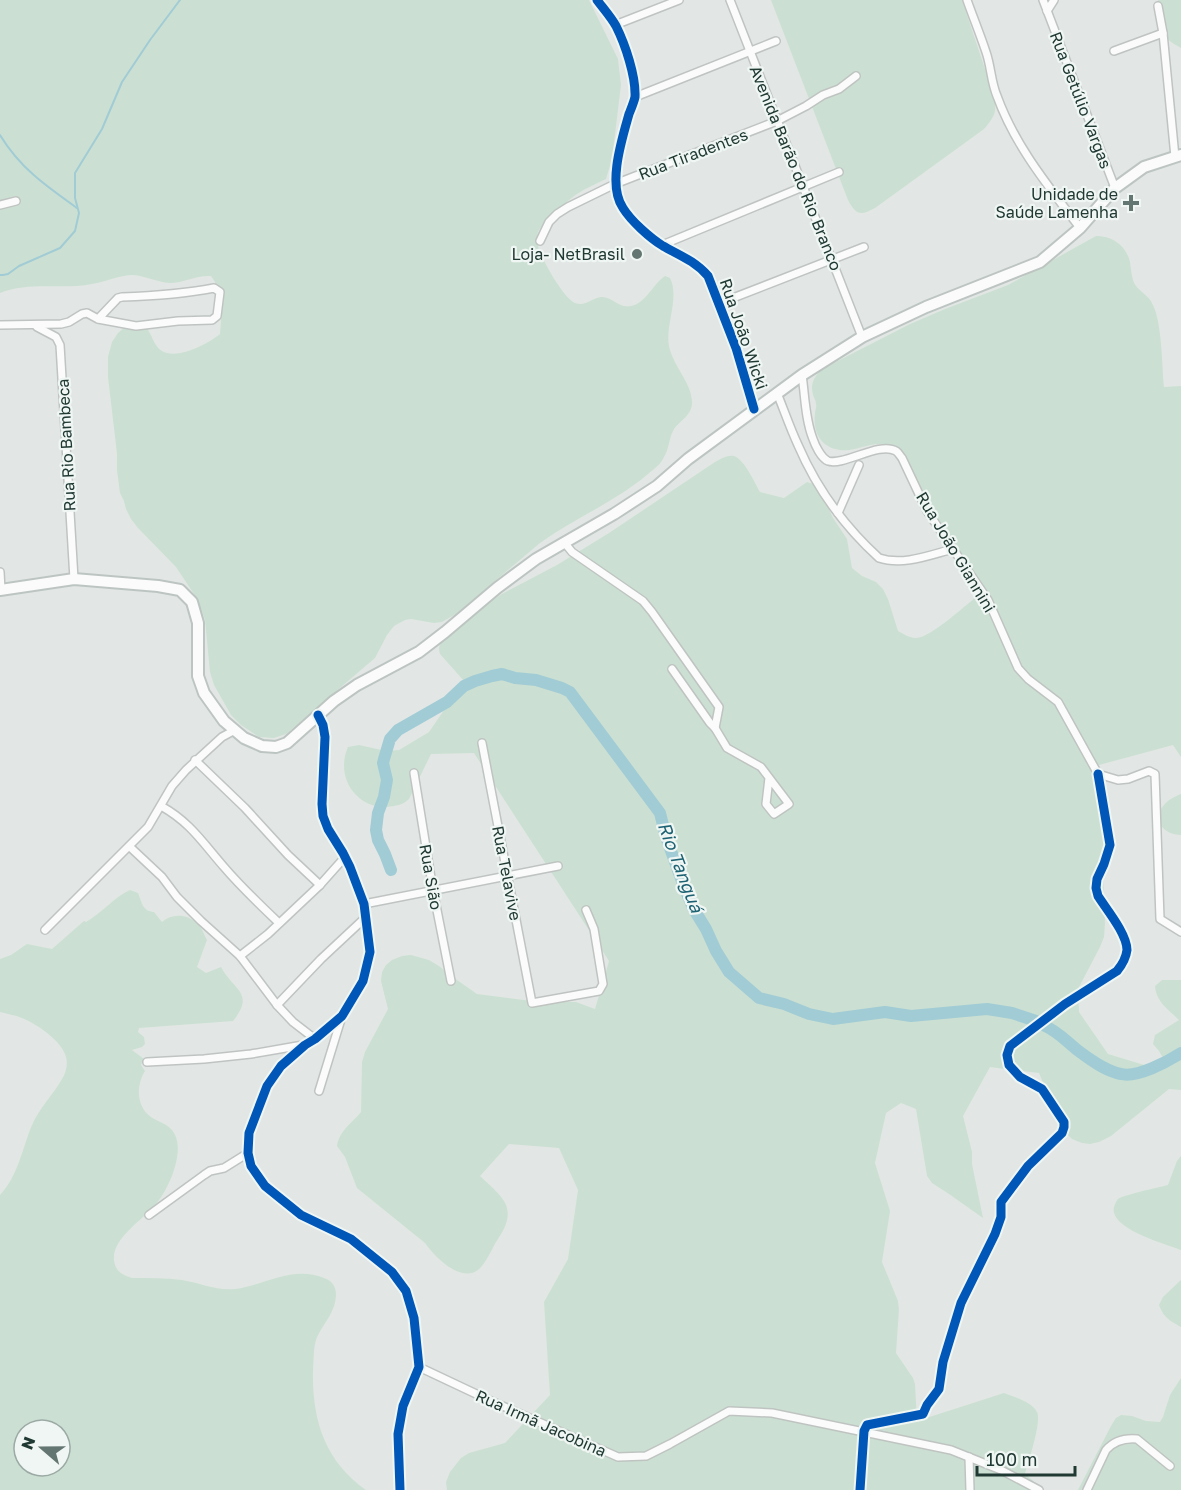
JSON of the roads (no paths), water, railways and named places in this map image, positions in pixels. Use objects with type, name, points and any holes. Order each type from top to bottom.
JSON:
[{"type":"main road","points":[[0,590],[74,579],[180,590],[192,602],[198,623],[198,676],[204,693],[224,721],[244,738],[262,746],[276,747],[287,743],[334,700],[419,652],[536,559],[657,486],[688,459],[802,375],[862,337],[926,307],[1040,262],[1080,228],[1115,188],[1144,167],[1178,156]]},
{"type":"street","name":"Rua João Wicki","points":[[597,0],[615,25],[633,76],[635,97],[620,152],[615,184],[618,198],[622,208],[645,233],[700,266],[708,276],[736,348],[754,409]]},
{"type":"street","points":[[615,25],[679,0]]},
{"type":"street","name":"Avenida Barão do Rio Branco","points":[[730,0],[862,337]]},
{"type":"street","points":[[967,0],[986,53],[996,95],[1018,142],[1080,228]]},
{"type":"street","name":"Rua Getúlio Vargas","points":[[1043,0],[1115,188]]},
{"type":"street","name":"Rua Getúlio Vargas","points":[[1047,11],[1054,0]]},
{"type":"street","points":[[1158,6],[1178,156]]},
{"type":"street","points":[[1114,51],[1163,33]]},
{"type":"street","points":[[635,97],[776,41]]},
{"type":"street","name":"Rua Tiradentes","points":[[540,241],[549,222],[568,207],[615,184],[777,121],[823,95],[840,89],[856,76]]},
{"type":"street","points":[[662,245],[839,172]]},
{"type":"street","points":[[0,205],[16,201]]},
{"type":"street","points":[[720,303],[864,247]]},
{"type":"street","points":[[0,325],[61,324],[87,313],[98,319],[142,326],[178,321],[212,320],[217,316],[220,292],[214,288],[183,294],[122,297],[118,298],[98,319]]},
{"type":"street","name":"Rua Rio Bambeca","points":[[33,326],[56,337],[60,345],[74,579]]},
{"type":"street","name":"Rua João Giannini","points":[[802,375],[810,430],[823,457],[828,461],[835,461],[868,452],[888,449],[896,451],[902,458],[927,511],[987,600],[1018,668],[1028,679],[1058,702],[1098,774],[1110,844],[1096,888],[1098,896],[1126,939],[1127,952],[1117,971],[1065,1004],[1010,1046],[1007,1055],[1009,1065],[1020,1077],[1042,1089],[1064,1122],[1062,1133],[1028,1166],[1001,1202],[1001,1217],[995,1234],[961,1303],[943,1362],[939,1389],[923,1414],[867,1425],[864,1431]]},
{"type":"street","points":[[777,393],[799,447],[818,483],[838,513],[872,552],[887,561],[907,560],[953,549]]},
{"type":"street","points":[[838,513],[860,465]]},
{"type":"street","points":[[564,542],[572,552],[643,601],[719,707],[715,728]]},
{"type":"street","points":[[0,572],[0,590]]},
{"type":"street","points":[[672,669],[727,748],[761,767],[789,804],[774,814],[766,804],[769,778]]},
{"type":"street","points":[[318,715],[323,724],[325,737],[323,816],[345,857],[364,904],[370,952],[363,981],[342,1016],[319,1090]]},
{"type":"street","points":[[45,930],[148,827],[172,786],[195,760],[222,737],[235,730]]},
{"type":"street","name":"Rua Telavive","points":[[482,743],[532,1003],[599,991],[603,984],[594,929],[586,910]]},
{"type":"street","points":[[195,760],[320,885]]},
{"type":"street","points":[[1098,774],[1118,780],[1128,779],[1149,771],[1155,774],[1160,919],[1181,932]]},
{"type":"street","name":"Rua Sião","points":[[414,773],[451,981]]},
{"type":"street","points":[[161,806],[191,828],[245,891],[279,922]]},
{"type":"street","points":[[130,847],[162,877],[177,897],[201,921],[240,956],[277,1005],[293,1022],[315,1039]]},
{"type":"street","points":[[240,956],[268,934],[320,885],[345,857]]},
{"type":"street","points":[[364,904],[558,866]]},
{"type":"street","points":[[277,1005],[366,917]]},
{"type":"street","points":[[342,1016],[281,1066],[267,1086],[249,1133],[248,1153],[251,1166],[265,1186],[301,1215],[351,1239],[392,1272],[406,1291],[414,1318],[419,1367],[403,1406],[398,1434],[400,1490]]},
{"type":"street","points":[[147,1062],[240,1056],[305,1045]]},
{"type":"street","points":[[149,1215],[210,1171],[224,1168],[248,1153]]},
{"type":"street","name":"Rua Irmã Jacobina","points":[[419,1367],[618,1457],[646,1456],[729,1411],[772,1413],[951,1450],[1001,1470],[1040,1490]]},
{"type":"street","points":[[860,1490],[864,1431]]},
{"type":"street","points":[[1087,1490],[1106,1450],[1110,1445],[1119,1441],[1137,1439],[1170,1466]]},
{"type":"street","points":[[969,1457],[970,1490]]},
{"type":"waterway","points":[[0,275],[8,274],[19,266],[60,248],[75,231],[79,213],[75,198],[75,173],[102,129],[122,82],[180,0]]},
{"type":"waterway","points":[[0,135],[25,167],[77,208]]},
{"type":"waterway","name":"Rio Tanguá","points":[[391,870],[376,830],[387,780],[383,763],[390,739],[398,730],[447,702],[464,686],[475,681],[502,674],[536,680],[570,692],[660,813],[683,884],[716,951],[729,972],[759,998],[833,1019],[885,1012],[911,1016],[987,1009],[1012,1013],[1036,1021]]},
{"type":"waterway","name":"Rio Tanguá","points":[[1043,1025],[1094,1062],[1121,1074],[1135,1074],[1160,1065],[1181,1053]]},
{"type":"place","name":"Unidade de Saúde Lamenha","points":[[1131,203]]},
{"type":"place","name":"Loja- NetBrasil","points":[[637,254]]}]
